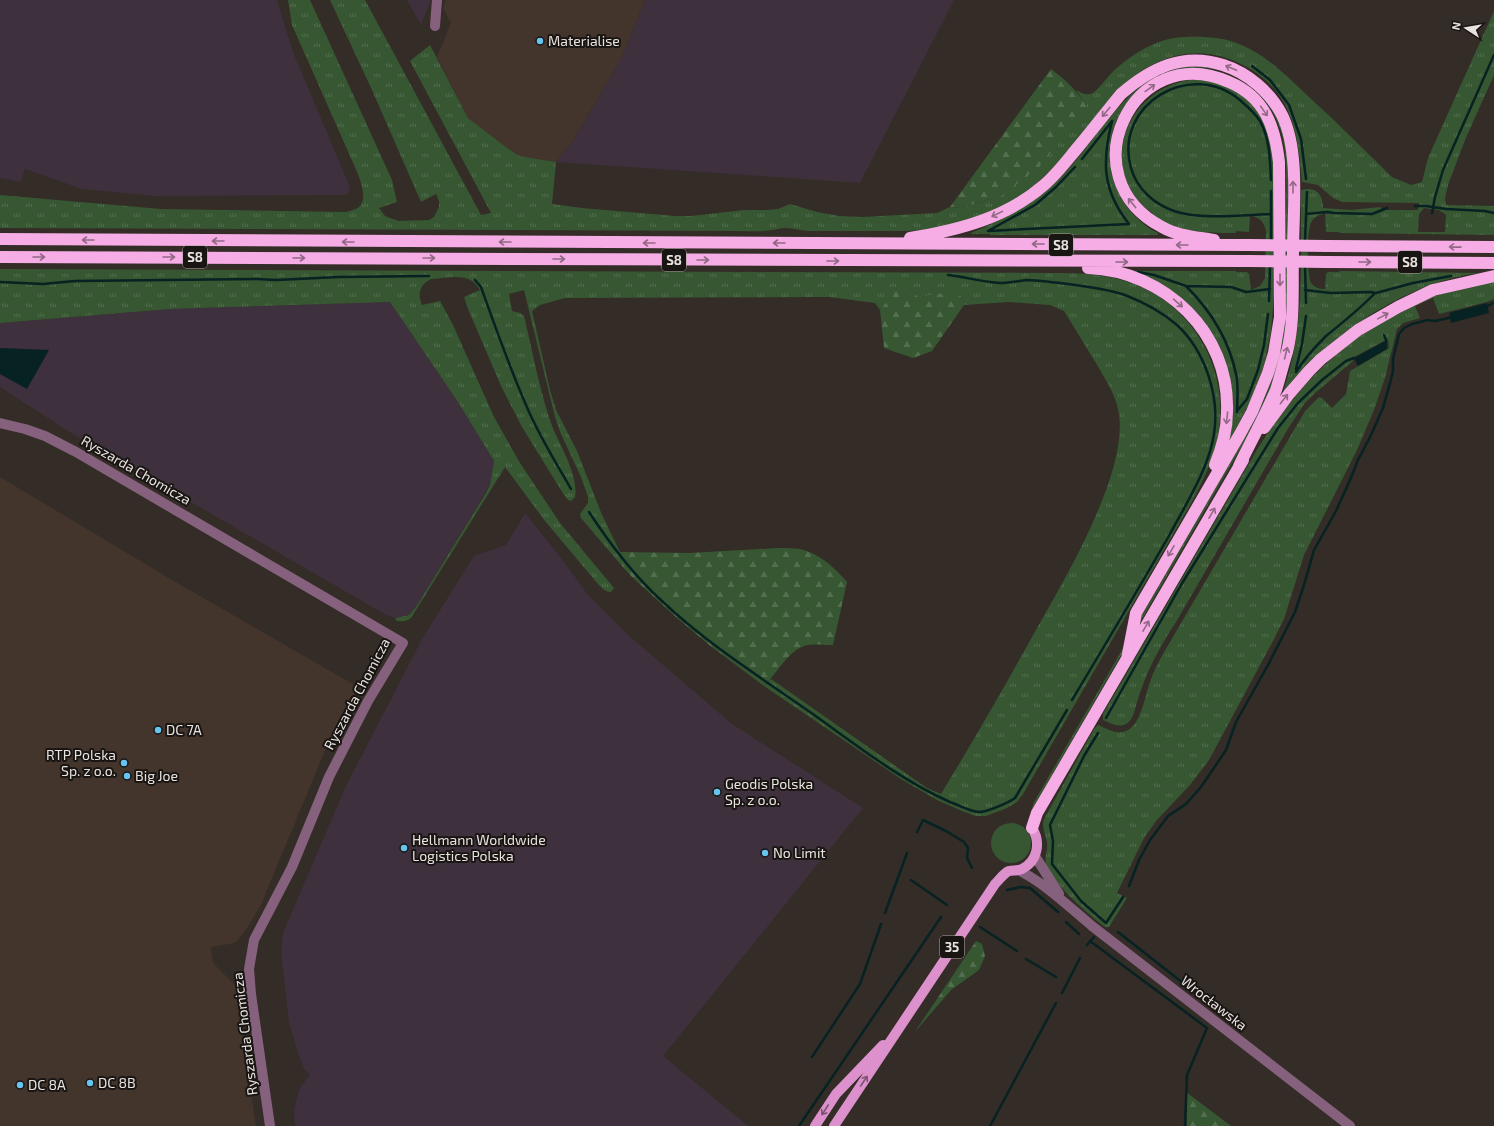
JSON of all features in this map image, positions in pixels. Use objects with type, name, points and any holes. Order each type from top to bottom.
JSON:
[{"type":"highway","points":[[874,243],[930,235],[958,229],[996,216],[1015,205],[1045,184],[1121,94],[1143,76],[1164,66],[1187,61],[1206,61],[1228,66],[1247,76],[1256,83],[1273,102],[1281,114],[1289,139],[1293,169],[1292,309],[1287,350],[1276,389],[1239,466]]},
{"type":"highway","points":[[1127,659],[1136,613],[1252,412],[1268,373],[1274,353],[1280,317],[1279,162],[1277,144],[1267,115],[1253,97],[1237,85],[1219,77],[1201,74],[1180,75],[1158,83],[1146,91],[1135,102],[1126,115],[1119,130],[1116,159],[1120,181],[1130,202],[1144,216],[1173,232],[1249,245]]},
{"type":"highway","name":"S8","points":[[0,239],[1494,247]]},
{"type":"highway","name":"S8","points":[[0,257],[1494,263]]},
{"type":"highway","points":[[957,262],[991,267],[1090,268],[1109,271],[1146,281],[1163,290],[1191,315],[1203,328],[1219,360],[1224,377],[1227,412],[1226,428],[1220,454],[1198,505]]},
{"type":"highway","points":[[1032,828],[1037,813],[1239,466],[1279,406],[1297,384],[1321,359],[1348,337],[1383,316],[1433,290],[1494,276]]},
{"type":"main road","points":[[1032,828],[1038,842],[1035,856]]},
{"type":"main road","name":"35","points":[[834,1126],[995,884],[1010,871],[1018,870],[1028,865],[1035,856]]},
{"type":"main road","name":"35","points":[[815,1126],[836,1094],[899,1027]]},
{"type":"street","points":[[435,26],[437,0]]},
{"type":"street","name":"Ryszarda Chomicza","points":[[0,423],[26,429],[45,436],[76,452],[403,643],[368,701],[329,777],[292,867],[254,940],[249,969],[251,994],[270,1126]]},
{"type":"street","points":[[1035,856],[1063,899]]},
{"type":"street","points":[[1018,870],[1063,899]]},
{"type":"street","name":"Wrocławska","points":[[1063,899],[1092,926],[1350,1126]]},
{"type":"shaded area","points":[[0,0],[277,0],[293,52],[350,187],[347,195],[154,196],[82,189],[25,169],[21,182],[0,178]]},
{"type":"shaded area","points":[[407,0],[431,0],[421,25]]},
{"type":"shaded area","points":[[446,0],[645,0],[621,59],[572,143],[556,162],[519,156],[468,118],[437,57],[451,23],[443,8]]},
{"type":"shaded area","points":[[645,0],[954,0],[860,183],[556,162],[572,143],[621,59]]},
{"type":"shaded area","points":[[390,302],[458,402],[494,461],[490,485],[416,607],[409,615],[396,618],[386,615],[68,431],[0,387],[0,323],[170,309]]},
{"type":"shaded area","points":[[0,477],[174,581],[358,687],[326,748],[261,905],[244,933],[235,943],[211,947],[213,963],[235,985],[256,1126],[0,1126]]},
{"type":"shaded area","points":[[525,513],[565,563],[588,595],[628,635],[732,724],[863,808],[663,1056],[748,1126],[295,1126],[294,1109],[300,1088],[310,1074],[305,1070],[300,1059],[289,1023],[281,952],[283,933],[345,788],[422,639],[474,556],[506,545]]},
{"type":"green space","points":[[288,0],[310,0],[392,180],[397,202],[379,208],[385,216],[390,218],[399,221],[429,220],[434,217],[439,207],[439,201],[436,194],[421,202],[372,90],[330,0],[365,0],[481,215],[491,213],[410,61],[430,45],[468,118],[519,156],[556,162],[552,204],[582,208],[691,216],[744,210],[778,209],[790,204],[817,212],[839,216],[862,217],[937,213],[950,207],[961,208],[1000,196],[1087,106],[1076,90],[1086,94],[1093,93],[1115,70],[1135,55],[1159,42],[1180,37],[1224,39],[1243,45],[1254,51],[1284,73],[1392,177],[1411,185],[1422,182],[1428,158],[1494,11],[1494,75],[1465,140],[1448,185],[1445,198],[1446,205],[1494,206],[1494,235],[1326,232],[1325,213],[1315,218],[1310,225],[1308,262],[1311,283],[1321,289],[1325,289],[1326,274],[1328,272],[1480,273],[1452,278],[1425,287],[1397,299],[1371,314],[1322,351],[1301,371],[1283,392],[1290,367],[1299,317],[1301,267],[1301,190],[1311,189],[1318,192],[1322,199],[1323,208],[1351,210],[1380,207],[1382,210],[1418,210],[1419,203],[1342,202],[1333,198],[1318,185],[1302,182],[1298,146],[1289,114],[1282,100],[1272,87],[1259,75],[1243,65],[1227,58],[1210,54],[1194,53],[1179,55],[1164,60],[1149,66],[1135,75],[1115,93],[1053,168],[1041,180],[1014,200],[977,217],[937,228],[899,231],[803,231],[785,228],[755,231],[0,228],[0,195],[161,209],[346,212],[358,208],[363,201],[363,196],[358,174],[292,25]],"holes":[[[1424,208],[1439,210],[1446,215],[1445,232],[1418,232],[1419,214]]]},
{"type":"green space","points":[[1197,66],[1217,68],[1240,77],[1268,101],[1279,120],[1286,144],[1288,168],[1288,276],[1285,335],[1273,384],[1257,420],[1031,811],[1034,802],[1251,427],[1271,382],[1275,368],[1283,316],[1286,279],[1286,170],[1285,149],[1280,129],[1274,114],[1265,101],[1243,81],[1218,70],[1192,68],[1166,74],[1143,87],[1125,107],[1113,132],[1110,161],[1119,194],[1131,212],[1148,227],[1158,233],[1158,235],[990,235],[971,233],[1019,210],[1041,195],[1061,177],[1119,107],[1152,79],[1173,70]]},
{"type":"green space","points":[[1051,69],[1071,86],[1087,106],[1041,165],[1018,183],[1000,196],[961,208],[950,207]]},
{"type":"green space","points":[[1188,80],[1218,82],[1244,96],[1257,110],[1267,129],[1274,160],[1274,296],[1271,331],[1264,366],[1251,400],[1230,440],[1233,398],[1230,380],[1217,345],[1209,330],[1200,317],[1177,295],[1148,278],[1132,271],[1247,272],[1249,274],[1251,290],[1260,286],[1265,278],[1266,231],[1263,223],[1259,219],[1250,216],[1249,232],[1207,232],[1179,228],[1162,221],[1142,205],[1127,183],[1122,164],[1123,145],[1128,127],[1137,111],[1151,97],[1168,86]]},
{"type":"green space","points":[[0,269],[1072,273],[1093,275],[1114,278],[1134,284],[1155,294],[1173,307],[1189,323],[1202,342],[1212,362],[1218,384],[1220,406],[1218,438],[1202,483],[1193,500],[1023,794],[1017,802],[1007,808],[986,816],[976,816],[937,800],[901,779],[764,686],[771,679],[927,788],[941,794],[998,697],[1075,559],[1105,494],[1115,463],[1120,434],[1117,403],[1099,368],[1064,311],[1050,305],[1009,302],[964,305],[961,296],[918,297],[910,288],[890,300],[880,310],[875,303],[829,297],[565,298],[540,305],[532,311],[556,410],[577,451],[602,515],[620,552],[622,566],[581,518],[580,514],[588,503],[588,497],[555,417],[524,290],[509,294],[512,311],[520,313],[524,316],[538,378],[551,424],[570,466],[573,477],[575,497],[571,501],[564,495],[522,427],[502,388],[464,297],[480,290],[471,280],[465,278],[452,277],[431,279],[424,284],[420,290],[420,301],[422,305],[440,301],[453,325],[494,417],[520,463],[560,523],[614,588],[611,592],[609,592],[604,590],[598,584],[545,521],[505,467],[411,618],[401,621],[395,620],[396,618],[409,615],[416,607],[486,493],[490,485],[494,461],[458,402],[390,302],[170,309],[0,323]]},
{"type":"green space","points":[[1494,280],[1494,299],[1439,314],[1433,298],[1415,306],[1420,318],[1403,323],[1397,329],[1385,378],[1374,410],[1357,450],[1304,555],[1284,619],[1209,760],[1190,785],[1156,821],[1144,838],[1117,893],[1127,898],[1109,927],[1105,927],[1072,899],[1050,873],[1046,865],[1047,846],[1043,828],[1044,819],[1094,729],[1098,725],[1112,731],[1121,732],[1128,730],[1137,720],[1141,712],[1151,678],[1159,661],[1305,411],[1319,397],[1332,408],[1346,394],[1350,371],[1389,348],[1388,339],[1352,358],[1353,361],[1305,403],[1289,427],[1159,650],[1145,678],[1131,720],[1123,725],[1114,725],[1103,720],[1103,714],[1258,448],[1288,405],[1305,385],[1322,367],[1361,335],[1383,321],[1430,298]]},
{"type":"green space","points":[[900,286],[910,288],[918,297],[951,292],[961,296],[964,305],[932,351],[913,358],[884,348],[880,310]]},
{"type":"green space","points":[[778,548],[800,549],[814,554],[832,566],[847,582],[833,645],[808,645],[801,647],[789,656],[764,686],[708,644],[632,577],[622,566],[620,552],[689,553]]},
{"type":"green space","points":[[1007,823],[1015,823],[1022,826],[1028,832],[1031,843],[1028,854],[1022,860],[1015,863],[1007,863],[1000,860],[994,854],[991,847],[991,839],[994,832],[1000,826]]},
{"type":"green space","points":[[976,941],[982,944],[985,956],[979,970],[951,990],[914,1033]]},
{"type":"green space","points":[[1186,1092],[1231,1126],[1187,1126]]},
{"type":"water","points":[[1487,303],[1489,313],[1451,323],[1449,313]]},
{"type":"water","points":[[1387,340],[1387,349],[1358,366],[1354,358]]},
{"type":"water","points":[[0,348],[49,350],[27,389],[0,374]]},
{"type":"waterway","points":[[1432,213],[1443,170],[1494,55]]},
{"type":"waterway","points":[[1252,66],[1270,80],[1289,105],[1301,139],[1306,179]]},
{"type":"waterway","points":[[1271,180],[1268,142],[1260,121],[1241,101],[1221,89],[1201,84],[1180,86],[1161,94],[1145,107],[1134,124],[1129,145],[1131,168],[1134,176],[1137,183],[1147,195],[1167,208],[1184,214],[1209,216],[1271,214],[1271,191]]},
{"type":"waterway","points":[[1075,167],[1056,187],[1035,205],[988,231],[1129,224],[1114,199],[1109,187],[1107,175],[1107,149],[1112,121],[1082,159]]},
{"type":"waterway","points":[[1305,242],[1307,192]]},
{"type":"waterway","points":[[1415,206],[1494,213]]},
{"type":"waterway","points":[[1306,214],[1327,212],[1372,214],[1387,208]]},
{"type":"waterway","points":[[1271,214],[1271,242]]},
{"type":"waterway","points":[[1269,301],[1270,265]]},
{"type":"waterway","points":[[1305,265],[1306,303]]},
{"type":"waterway","points":[[1138,272],[1154,275],[1186,286],[1231,287],[1246,292],[1270,289]]},
{"type":"waterway","points":[[948,275],[1000,283],[1027,280],[1060,283],[1101,289],[1125,295],[1152,308],[1177,325],[1195,348],[1203,361],[1208,375],[1215,405],[1215,419],[1211,447],[1202,473],[1190,498],[1134,597],[1072,700]]},
{"type":"waterway","points":[[0,282],[43,284],[75,281],[276,280],[339,277],[429,276]]},
{"type":"waterway","points":[[1376,293],[1413,283],[1451,276]]},
{"type":"waterway","points":[[475,280],[481,287],[508,361],[531,416],[571,489]]},
{"type":"waterway","points":[[1186,286],[1211,316],[1229,349],[1237,379],[1237,412]]},
{"type":"waterway","points":[[1296,372],[1310,353],[1326,336],[1375,293],[1331,293],[1305,290]]},
{"type":"waterway","points":[[1484,308],[1493,303]]},
{"type":"waterway","points":[[1237,411],[1247,399],[1258,370],[1264,345],[1268,314]]},
{"type":"waterway","points":[[1296,369],[1302,344],[1306,316]]},
{"type":"waterway","points":[[1129,886],[1139,860],[1150,840],[1168,816],[1186,804],[1201,787],[1226,750],[1236,722],[1268,665],[1295,612],[1314,550],[1336,511],[1383,408],[1393,371],[1393,359],[1399,334],[1404,328],[1412,324],[1428,320],[1435,321],[1453,317]]},
{"type":"waterway","points":[[1384,335],[1386,340]]},
{"type":"waterway","points":[[1106,718],[1181,585],[1278,428],[1298,403],[1322,380],[1346,361],[1354,358]]},
{"type":"waterway","points":[[589,512],[605,536],[641,581],[697,631],[734,659],[895,772],[950,802],[979,812],[987,811],[1015,798],[1067,710]]},
{"type":"waterway","points":[[1098,733],[1084,756],[1050,825],[1053,841],[1052,864],[1081,901],[1106,923],[1123,897]]},
{"type":"waterway","points":[[917,832],[923,820],[964,842],[968,848],[967,858],[972,868]]},
{"type":"waterway","points":[[885,913],[907,853]]},
{"type":"waterway","points":[[911,880],[947,905]]},
{"type":"waterway","points":[[1007,890],[1021,887],[1030,888],[1058,912]]},
{"type":"waterway","points":[[799,1126],[941,917]]},
{"type":"waterway","points":[[1066,922],[1079,934]]},
{"type":"waterway","points":[[812,1057],[860,984],[881,924]]},
{"type":"waterway","points":[[980,927],[1017,951]]},
{"type":"waterway","points":[[1118,932],[1183,983]]},
{"type":"waterway","points":[[1087,945],[1094,937]]},
{"type":"waterway","points":[[1090,941],[1207,1028],[1187,1075],[1185,1126]]},
{"type":"waterway","points":[[1062,993],[1080,958]]},
{"type":"waterway","points":[[1026,959],[1056,977]]},
{"type":"waterway","points":[[990,1126],[1056,1003]]},
{"type":"place","name":"Materialise","points":[[540,41]]},
{"type":"place","name":"DC 7A","points":[[158,730]]},
{"type":"place","name":"RTP Polska Sp. z o.o.","points":[[124,763]]},
{"type":"place","name":"Big Joe","points":[[127,776]]},
{"type":"place","name":"Geodis Polska Sp. z o.o.","points":[[717,792]]},
{"type":"place","name":"Hellmann Worldwide Logistics Polska","points":[[404,848]]},
{"type":"place","name":"No Limit","points":[[765,853]]},
{"type":"place","name":"DC 8B","points":[[90,1083]]},
{"type":"place","name":"DC 8A","points":[[20,1085]]}]
